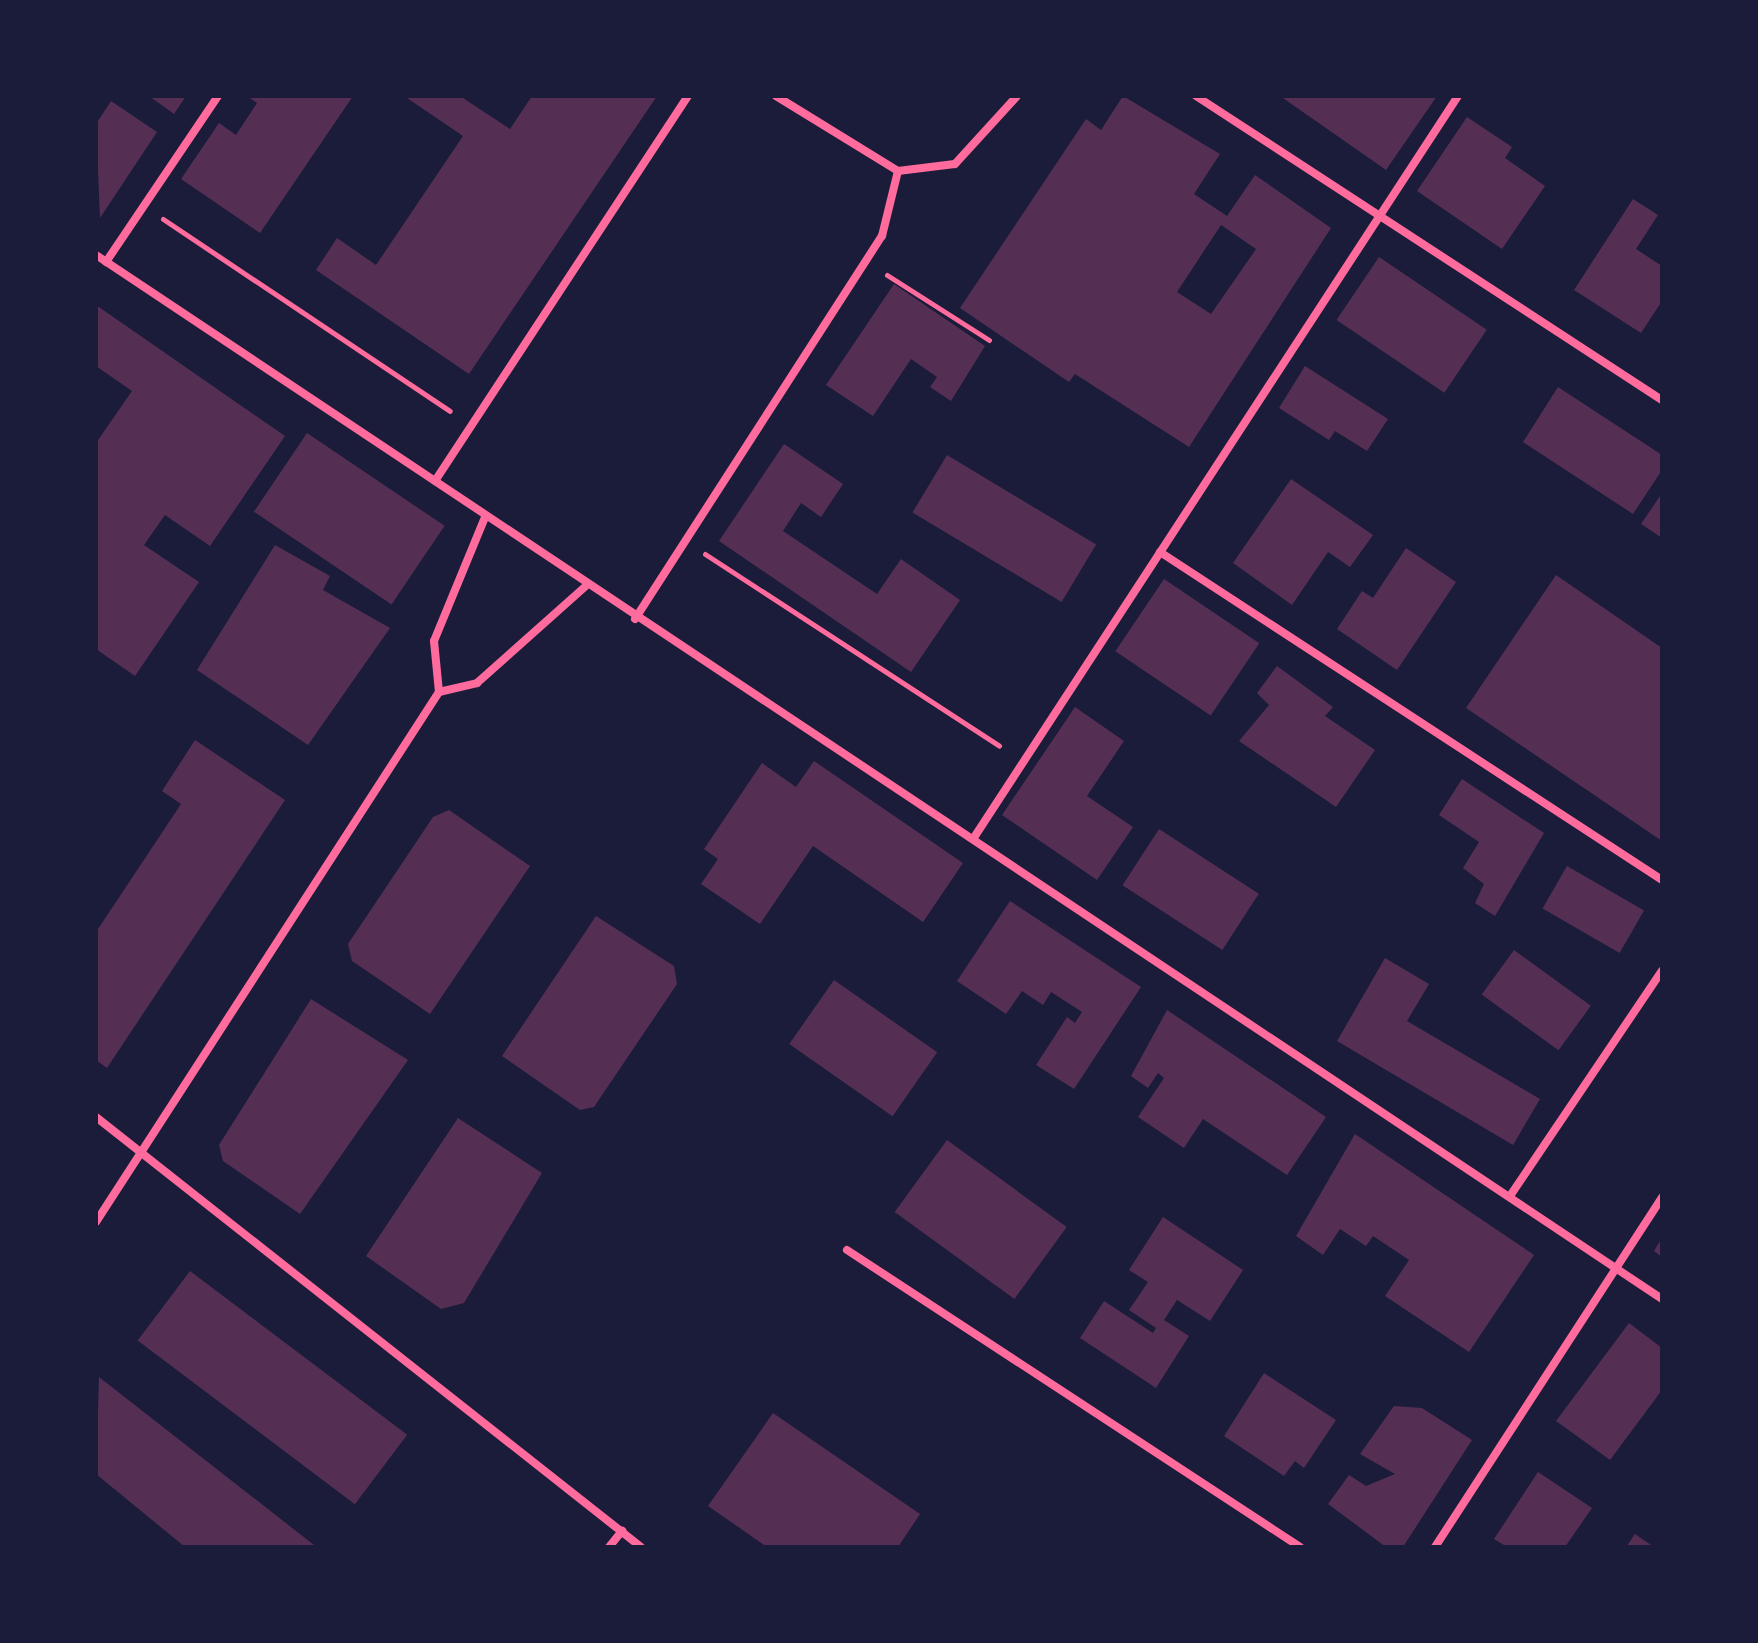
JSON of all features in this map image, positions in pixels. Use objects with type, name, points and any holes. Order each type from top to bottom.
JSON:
[{"type":"street","points":[[106,262],[218,96]]},
{"type":"street","points":[[435,481],[688,96]]},
{"type":"street","points":[[776,96],[898,171],[955,164],[1017,96]]},
{"type":"street","points":[[1196,96],[1662,400]]},
{"type":"street","points":[[975,836],[1458,96]]},
{"type":"street","points":[[635,619],[882,236],[898,171]]},
{"type":"street","points":[[96,255],[435,481],[635,619],[975,836],[1662,1299]]},
{"type":"street","points":[[96,1222],[439,692],[434,641],[485,517]]},
{"type":"street","points":[[1160,552],[1662,880]]},
{"type":"street","points":[[439,692],[477,683],[586,586]]},
{"type":"street","points":[[1510,1196],[1662,971]]},
{"type":"street","points":[[96,1117],[641,1547]]},
{"type":"street","points":[[1435,1547],[1662,1197]]},
{"type":"street","points":[[847,1250],[1300,1547]]},
{"type":"street","points":[[609,1547],[622,1531]]},
{"type":"path","points":[[162,218],[450,411]]},
{"type":"path","points":[[887,275],[989,340]]},
{"type":"path","points":[[705,554],[999,746]]},
{"type":"building","points":[[149,96],[186,96],[174,114]]},
{"type":"building","points":[[247,96],[353,96],[260,233],[181,179],[219,123],[236,135],[257,103]]},
{"type":"building","points":[[404,96],[460,96],[510,129],[532,96],[657,96],[469,374],[316,270],[337,238],[376,265],[463,136]]},
{"type":"building","points":[[1123,96],[1220,154],[1194,194],[1227,216],[1255,175],[1331,228],[1189,447],[1075,374],[1069,382],[960,308],[1086,119],[1101,130]],"holes":[[[1221,225],[1256,249],[1211,314],[1177,292]]]},
{"type":"building","points":[[1280,96],[1437,96],[1386,170]]},
{"type":"building","points":[[111,101],[157,132],[100,218],[96,124]]},
{"type":"building","points":[[1467,117],[1512,147],[1505,158],[1545,186],[1502,249],[1417,191]]},
{"type":"building","points":[[1633,199],[1658,215],[1636,249],[1662,266],[1662,301],[1641,333],[1574,290]]},
{"type":"building","points":[[1379,257],[1487,330],[1444,393],[1337,320]]},
{"type":"building","points":[[894,284],[985,346],[951,401],[930,387],[937,377],[911,359],[873,416],[826,385]]},
{"type":"building","points":[[96,305],[285,436],[210,546],[165,515],[144,545],[199,582],[135,676],[96,649],[96,443],[132,391],[96,366]]},
{"type":"building","points":[[1305,366],[1388,419],[1367,451],[1335,431],[1329,440],[1279,408]]},
{"type":"building","points":[[1558,387],[1662,455],[1662,470],[1633,514],[1523,442]]},
{"type":"building","points":[[307,433],[445,526],[391,605],[254,512]]},
{"type":"building","points":[[784,444],[843,484],[821,517],[801,503],[783,531],[877,594],[901,559],[960,600],[911,672],[719,541]]},
{"type":"building","points":[[947,455],[1096,545],[1062,602],[912,512]]},
{"type":"building","points":[[1291,479],[1373,535],[1350,567],[1328,552],[1292,605],[1233,563]]},
{"type":"building","points":[[1662,493],[1662,538],[1641,524]]},
{"type":"building","points":[[275,545],[330,576],[323,590],[390,628],[308,745],[197,670]]},
{"type":"building","points":[[1406,548],[1456,582],[1397,670],[1337,629],[1362,591],[1373,598]]},
{"type":"building","points":[[1556,575],[1662,648],[1662,841],[1466,708]]},
{"type":"building","points":[[1164,579],[1259,643],[1211,715],[1115,651]]},
{"type":"building","points":[[1277,666],[1333,707],[1325,716],[1375,750],[1336,807],[1239,741],[1269,705],[1257,693]]},
{"type":"building","points":[[1075,707],[1124,741],[1087,796],[1133,827],[1097,880],[1002,815]]},
{"type":"building","points":[[195,740],[285,800],[107,1068],[96,1060],[96,932],[181,804],[162,791]]},
{"type":"building","points":[[814,761],[963,863],[923,922],[813,846],[760,924],[701,884],[718,859],[704,849],[762,763],[796,787]]},
{"type":"building","points":[[1462,779],[1544,833],[1495,916],[1475,903],[1484,884],[1463,868],[1479,842],[1439,815]]},
{"type":"building","points":[[449,810],[530,866],[430,1014],[352,961],[348,944],[433,817]]},
{"type":"building","points":[[1159,829],[1259,894],[1222,950],[1123,885]]},
{"type":"building","points":[[1567,866],[1644,910],[1620,953],[1542,908]]},
{"type":"building","points":[[1010,901],[1141,987],[1074,1089],[1036,1065],[1067,1017],[1075,1023],[1082,1012],[1051,992],[1043,1005],[1022,991],[1006,1014],[957,981]]},
{"type":"building","points":[[596,916],[674,966],[677,984],[594,1107],[580,1110],[502,1056]]},
{"type":"building","points":[[1514,950],[1591,1006],[1559,1050],[1482,994]]},
{"type":"building","points":[[1385,958],[1429,984],[1407,1021],[1540,1099],[1513,1145],[1337,1041]]},
{"type":"building","points":[[834,980],[937,1052],[892,1116],[789,1044]]},
{"type":"building","points":[[311,999],[408,1060],[300,1214],[223,1161],[219,1145]]},
{"type":"building","points":[[1167,1010],[1326,1117],[1287,1175],[1203,1119],[1184,1148],[1138,1117],[1164,1078],[1158,1073],[1148,1088],[1131,1076]]},
{"type":"building","points":[[458,1118],[542,1173],[464,1303],[441,1309],[366,1256]]},
{"type":"building","points":[[1355,1134],[1534,1255],[1469,1352],[1385,1296],[1409,1260],[1373,1236],[1366,1246],[1340,1229],[1323,1255],[1296,1236]]},
{"type":"building","points":[[947,1140],[1067,1227],[1014,1299],[895,1212]]},
{"type":"building","points":[[1163,1217],[1243,1270],[1210,1321],[1177,1300],[1164,1320],[1189,1336],[1156,1388],[1080,1338],[1104,1301],[1153,1333],[1156,1328],[1129,1310],[1148,1282],[1129,1270]]},
{"type":"building","points":[[1662,1238],[1662,1257],[1654,1251]]},
{"type":"building","points":[[190,1271],[407,1435],[355,1504],[138,1340]]},
{"type":"building","points":[[1629,1323],[1662,1348],[1662,1390],[1610,1460],[1556,1421]]},
{"type":"building","points":[[1264,1373],[1336,1420],[1304,1468],[1295,1461],[1284,1476],[1224,1436]]},
{"type":"building","points":[[99,1377],[314,1545],[185,1547],[96,1474]]},
{"type":"building","points":[[1394,1406],[1422,1408],[1472,1440],[1403,1547],[1386,1547],[1328,1504],[1349,1475],[1366,1486],[1395,1474],[1360,1454]]},
{"type":"building","points":[[773,1413],[920,1514],[898,1547],[767,1547],[708,1506]]},
{"type":"building","points":[[1538,1472],[1592,1508],[1565,1547],[1507,1547],[1494,1539]]},
{"type":"building","points":[[1635,1534],[1654,1547],[1626,1547]]}]
